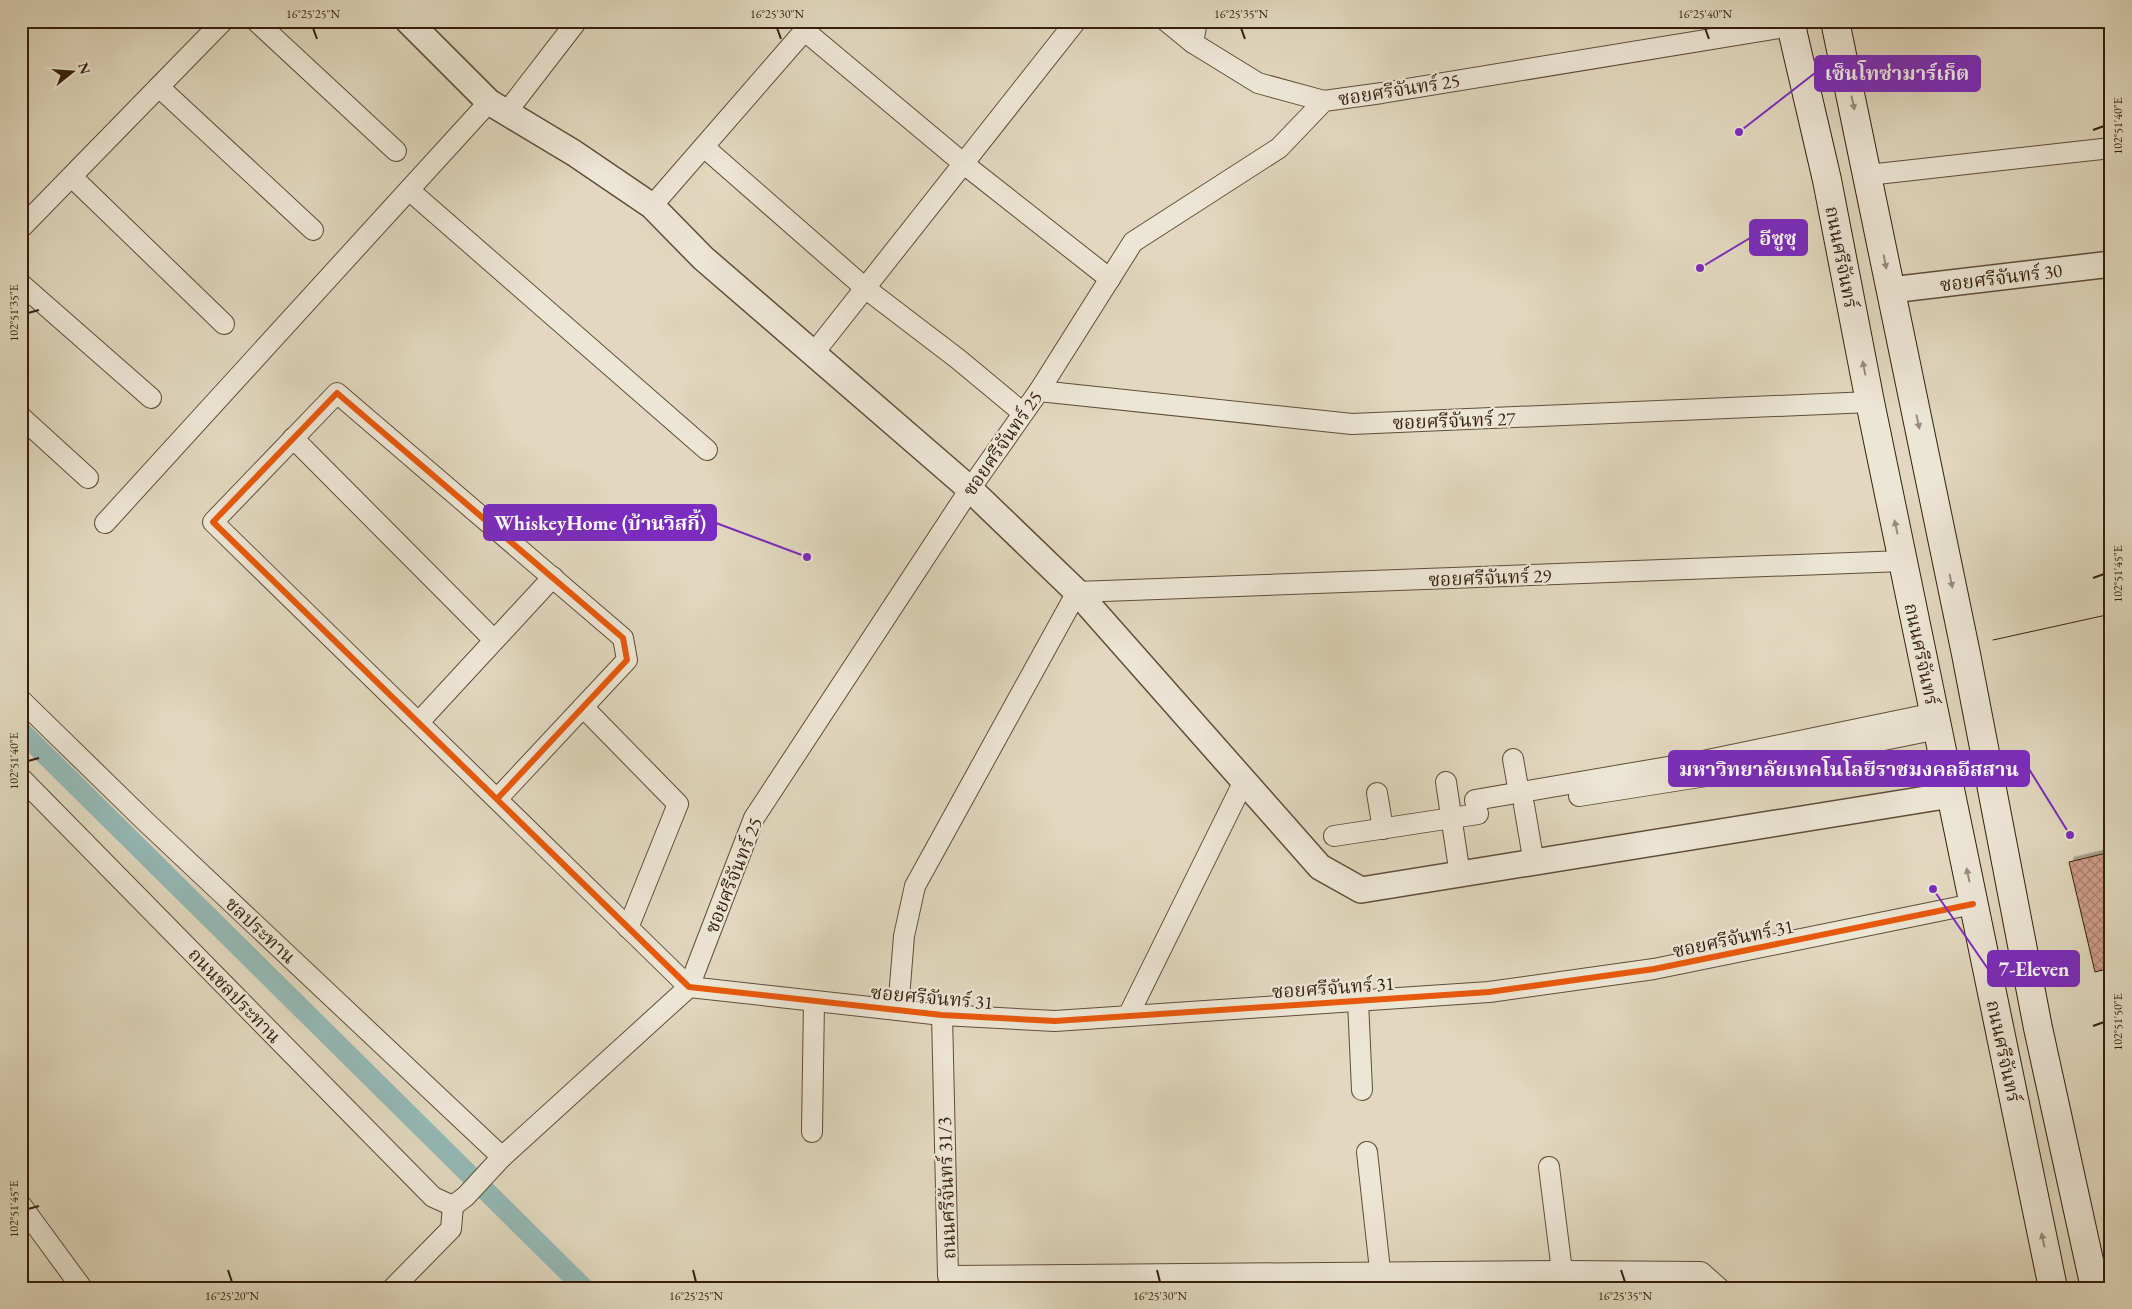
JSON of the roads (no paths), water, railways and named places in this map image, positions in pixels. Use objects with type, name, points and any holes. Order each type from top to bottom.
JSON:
[{"type":"main road","name":"ถนนศรีจันทร์","points":[[1835,21],[1966,654],[2038,1028],[2095,1288]]},
{"type":"main road","name":"ถนนศรีจันทร์","points":[[1791,24],[1827,180],[1870,402],[2053,1288]]},
{"type":"main road","points":[[1827,180],[1868,175]]},
{"type":"street","points":[[21,228],[223,21]]},
{"type":"street","points":[[256,21],[396,151]]},
{"type":"street","points":[[105,522],[409,190],[498,107],[577,21]]},
{"type":"street","points":[[813,354],[1076,21]]},
{"type":"street","points":[[1166,21],[1193,43],[1258,83],[1324,100]]},
{"type":"street","points":[[1193,43],[1196,21]]},
{"type":"street","points":[[412,22],[498,107],[574,153],[652,206],[703,258],[970,489],[1077,592],[1320,866],[1361,890],[1951,795]]},
{"type":"street","name":"ซอยศรีจันทร์ 25","points":[[460,1201],[502,1157],[689,987],[754,818],[970,489],[1039,391],[1133,242],[1279,148],[1324,100],[1382,93],[1791,24]]},
{"type":"street","points":[[652,206],[809,26],[964,164],[1110,279]]},
{"type":"street","points":[[159,87],[313,230]]},
{"type":"street","points":[[704,147],[865,288],[958,359],[1023,414]]},
{"type":"street","points":[[1868,175],[2111,148]]},
{"type":"street","points":[[72,177],[224,324]]},
{"type":"street","points":[[409,190],[707,450]]},
{"type":"street","name":"ซอยศรีจันทร์ 30","points":[[1890,290],[2111,264]]},
{"type":"street","points":[[21,284],[151,398]]},
{"type":"street","name":"ซอยศรีจันทร์ 27","points":[[1039,391],[1352,424],[1870,402]]},
{"type":"street","points":[[497,799],[626,660],[622,638],[337,392],[213,522],[689,987]]},
{"type":"street","points":[[21,417],[88,478]]},
{"type":"street","points":[[293,438],[494,640]]},
{"type":"street","name":"ซอยศรีจันทร์ 29","points":[[1077,592],[1903,561]]},
{"type":"street","points":[[419,722],[553,577]]},
{"type":"street","points":[[898,1010],[904,936],[915,886],[1077,592]]},
{"type":"street","name":"ชลประทาน","points":[[21,700],[152,827],[502,1157]]},
{"type":"street","points":[[582,708],[678,804],[628,928]]},
{"type":"street","points":[[1334,836],[1478,814],[1476,800],[1521,799],[1706,776],[1936,721]]},
{"type":"street","points":[[1513,759],[1532,852]]},
{"type":"street","name":"ถนนชลประทาน","points":[[21,778],[433,1197],[460,1201]]},
{"type":"street","points":[[1128,1016],[1244,781]]},
{"type":"street","points":[[1446,782],[1458,862]]},
{"type":"street","points":[[1377,793],[1383,829]]},
{"type":"street","points":[[1491,810],[1521,799]]},
{"type":"street","name":"ซอยศรีจันทร์ 31","points":[[689,987],[942,1015],[1055,1022],[1489,992],[1654,969],[1973,904]]},
{"type":"street","points":[[812,1132],[814,1001]]},
{"type":"street","points":[[1358,1001],[1362,1090]]},
{"type":"street","name":"ถนนศรีจันทร์ 31/3","points":[[942,1015],[948,1276],[1380,1281],[1562,1271],[1701,1272],[1719,1288]]},
{"type":"street","points":[[1367,1152],[1380,1281]]},
{"type":"street","points":[[1548,1167],[1562,1271]]},
{"type":"street","points":[[393,1288],[451,1229],[460,1201]]},
{"type":"street","points":[[21,1205],[82,1288]]},
{"type":"waterway","points":[[21,731],[584,1288]]},
{"type":"tram line","points":[[1993,640],[2111,614]]},
{"type":"place","name":"เซ็นโทซ่ามาร์เก็ต","points":[[1739,132]]},
{"type":"place","name":"อีซูซุ","points":[[1700,268]]},
{"type":"place","name":"WhiskeyHome (บ้านวิสกี้)","points":[[807,557]]},
{"type":"place","name":"มหาวิทยาลัยเทคโนโลยีราชมงคลอีสสาน","points":[[2070,835]]},
{"type":"place","name":"7-Eleven","points":[[1933,889]]}]
